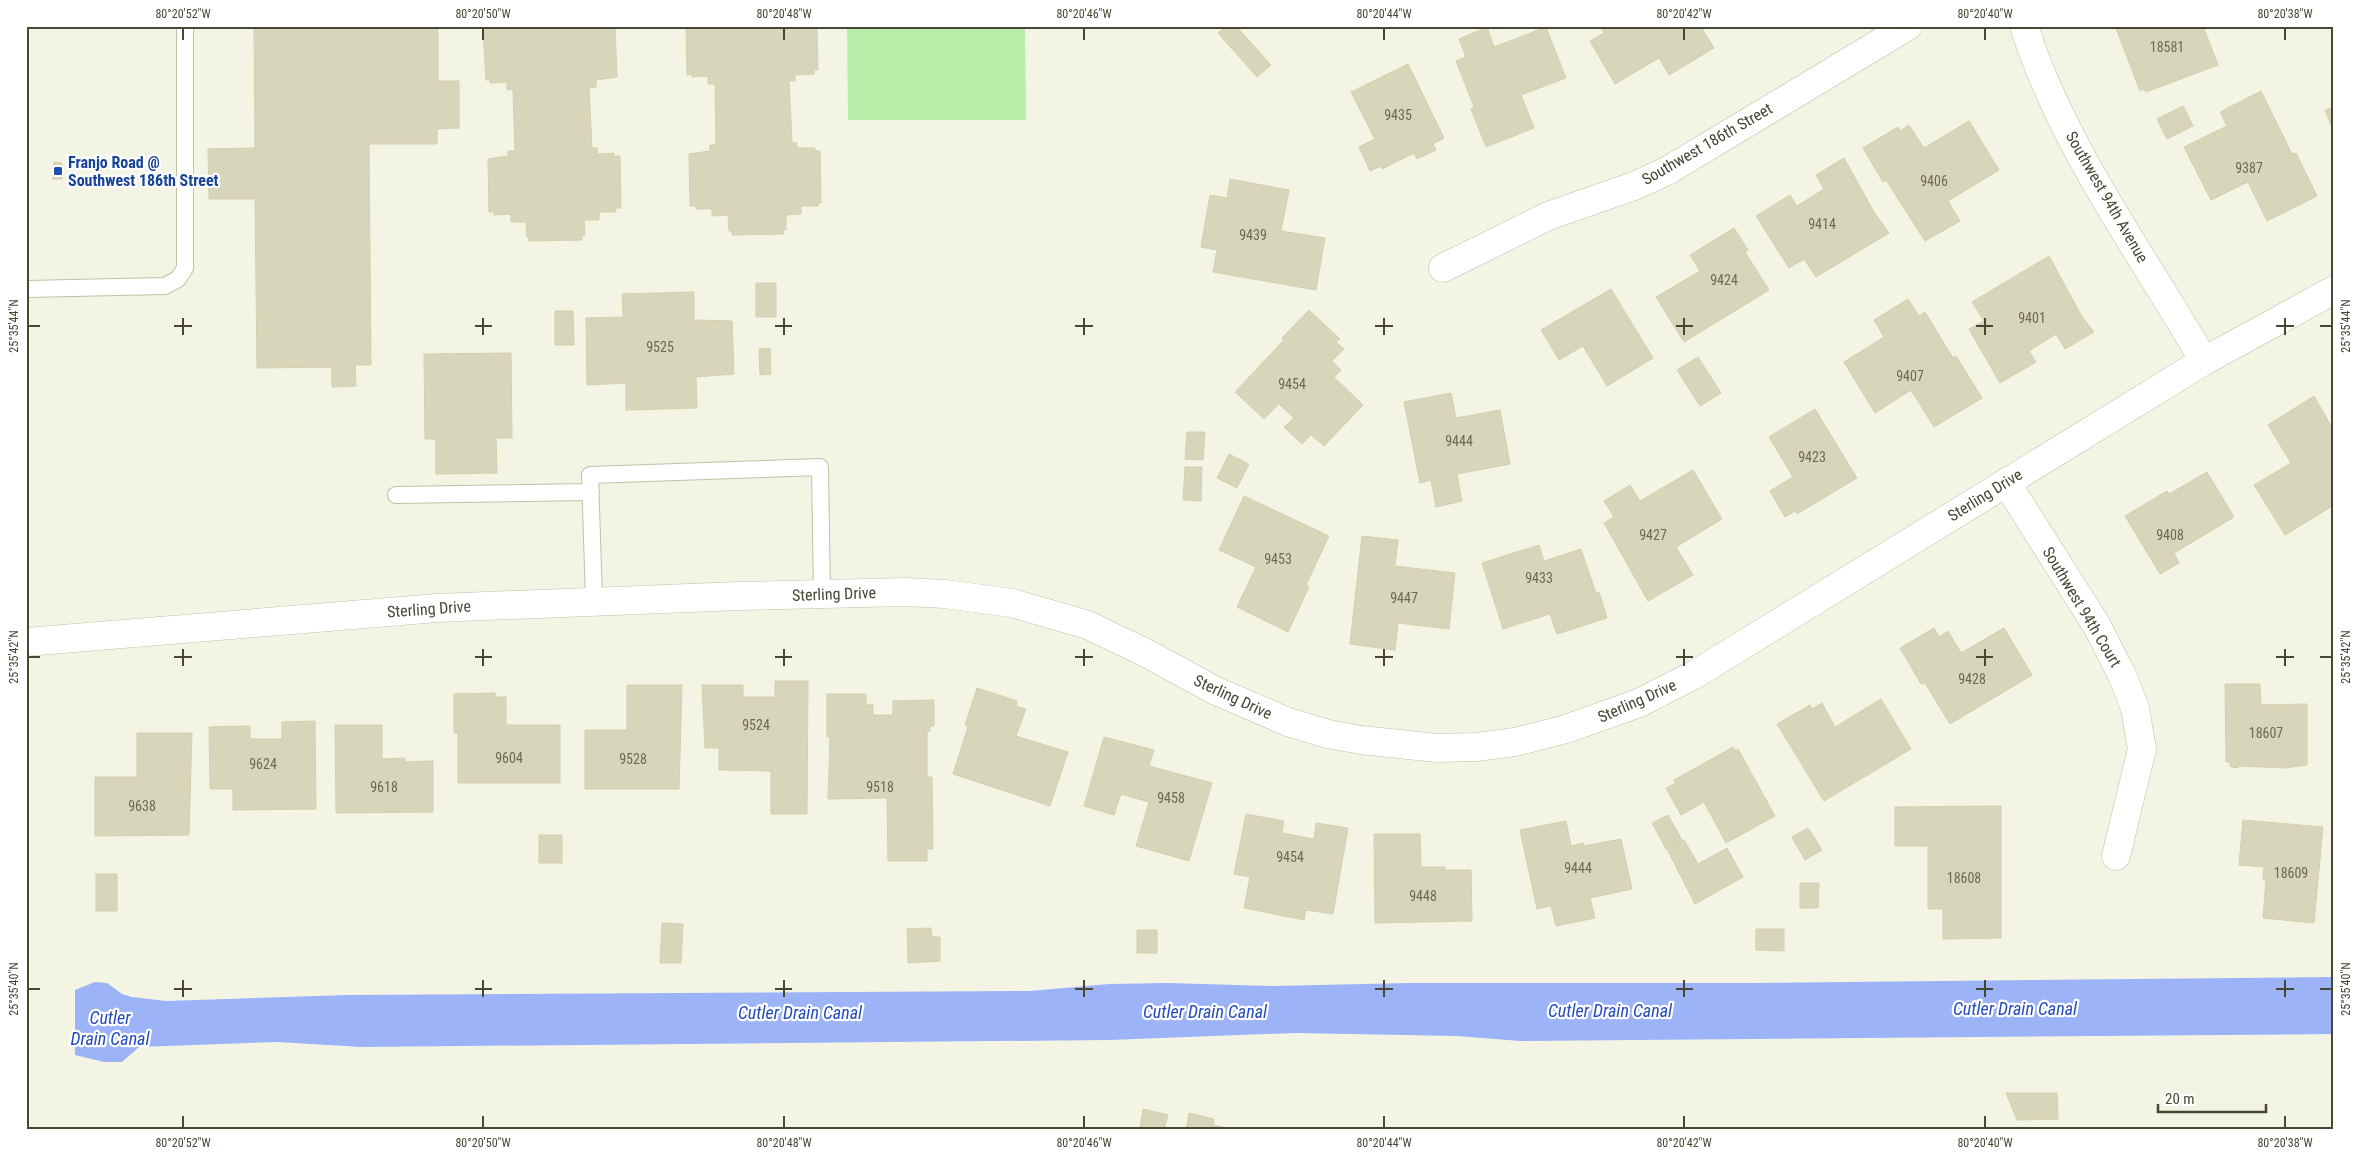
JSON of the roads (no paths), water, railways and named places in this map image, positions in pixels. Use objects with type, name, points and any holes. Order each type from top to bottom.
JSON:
[{"type":"street","name":"Southwest 186th Street","points":[[1443,268],[1548,216],[1618,192],[1667,170],[1908,26]]},
{"type":"street","name":"Southwest 94th Avenue","points":[[2024,26],[2049,95],[2098,185],[2204,361]]},
{"type":"street","name":"Sterling Drive","points":[[26,642],[437,608],[904,592],[979,597],[1012,603],[1088,625],[1140,650],[1216,692],[1288,722],[1328,734],[1390,744],[1437,748],[1476,747],[1515,742],[1566,729],[1639,703],[1694,675],[2204,361],[2334,290]]},
{"type":"street","name":"Southwest 94th Court","points":[[2006,482],[2097,626],[2122,675],[2135,708],[2142,749],[2116,856]]},
{"type":"lane","points":[[26,289],[165,286],[178,279],[185,268],[185,26]]},
{"type":"lane","points":[[594,602],[590,475],[820,467],[822,595]]},
{"type":"lane","points":[[396,495],[590,492]]},
{"type":"water","name":"Cutler Drain Canal","points":[[2334,977],[2334,1034],[1520,1041],[1457,1036],[1295,1033],[1110,1040],[362,1047],[277,1042],[139,1047],[122,1062],[104,1062],[75,1055],[75,990],[95,982],[107,983],[122,994],[132,997],[166,1001],[349,995],[1030,991],[1109,984],[1167,983],[1273,986],[1408,983],[1750,983]]},
{"type":"place","name":"Franjo Road @ Southwest 186th Street","points":[[58,171]]}]
